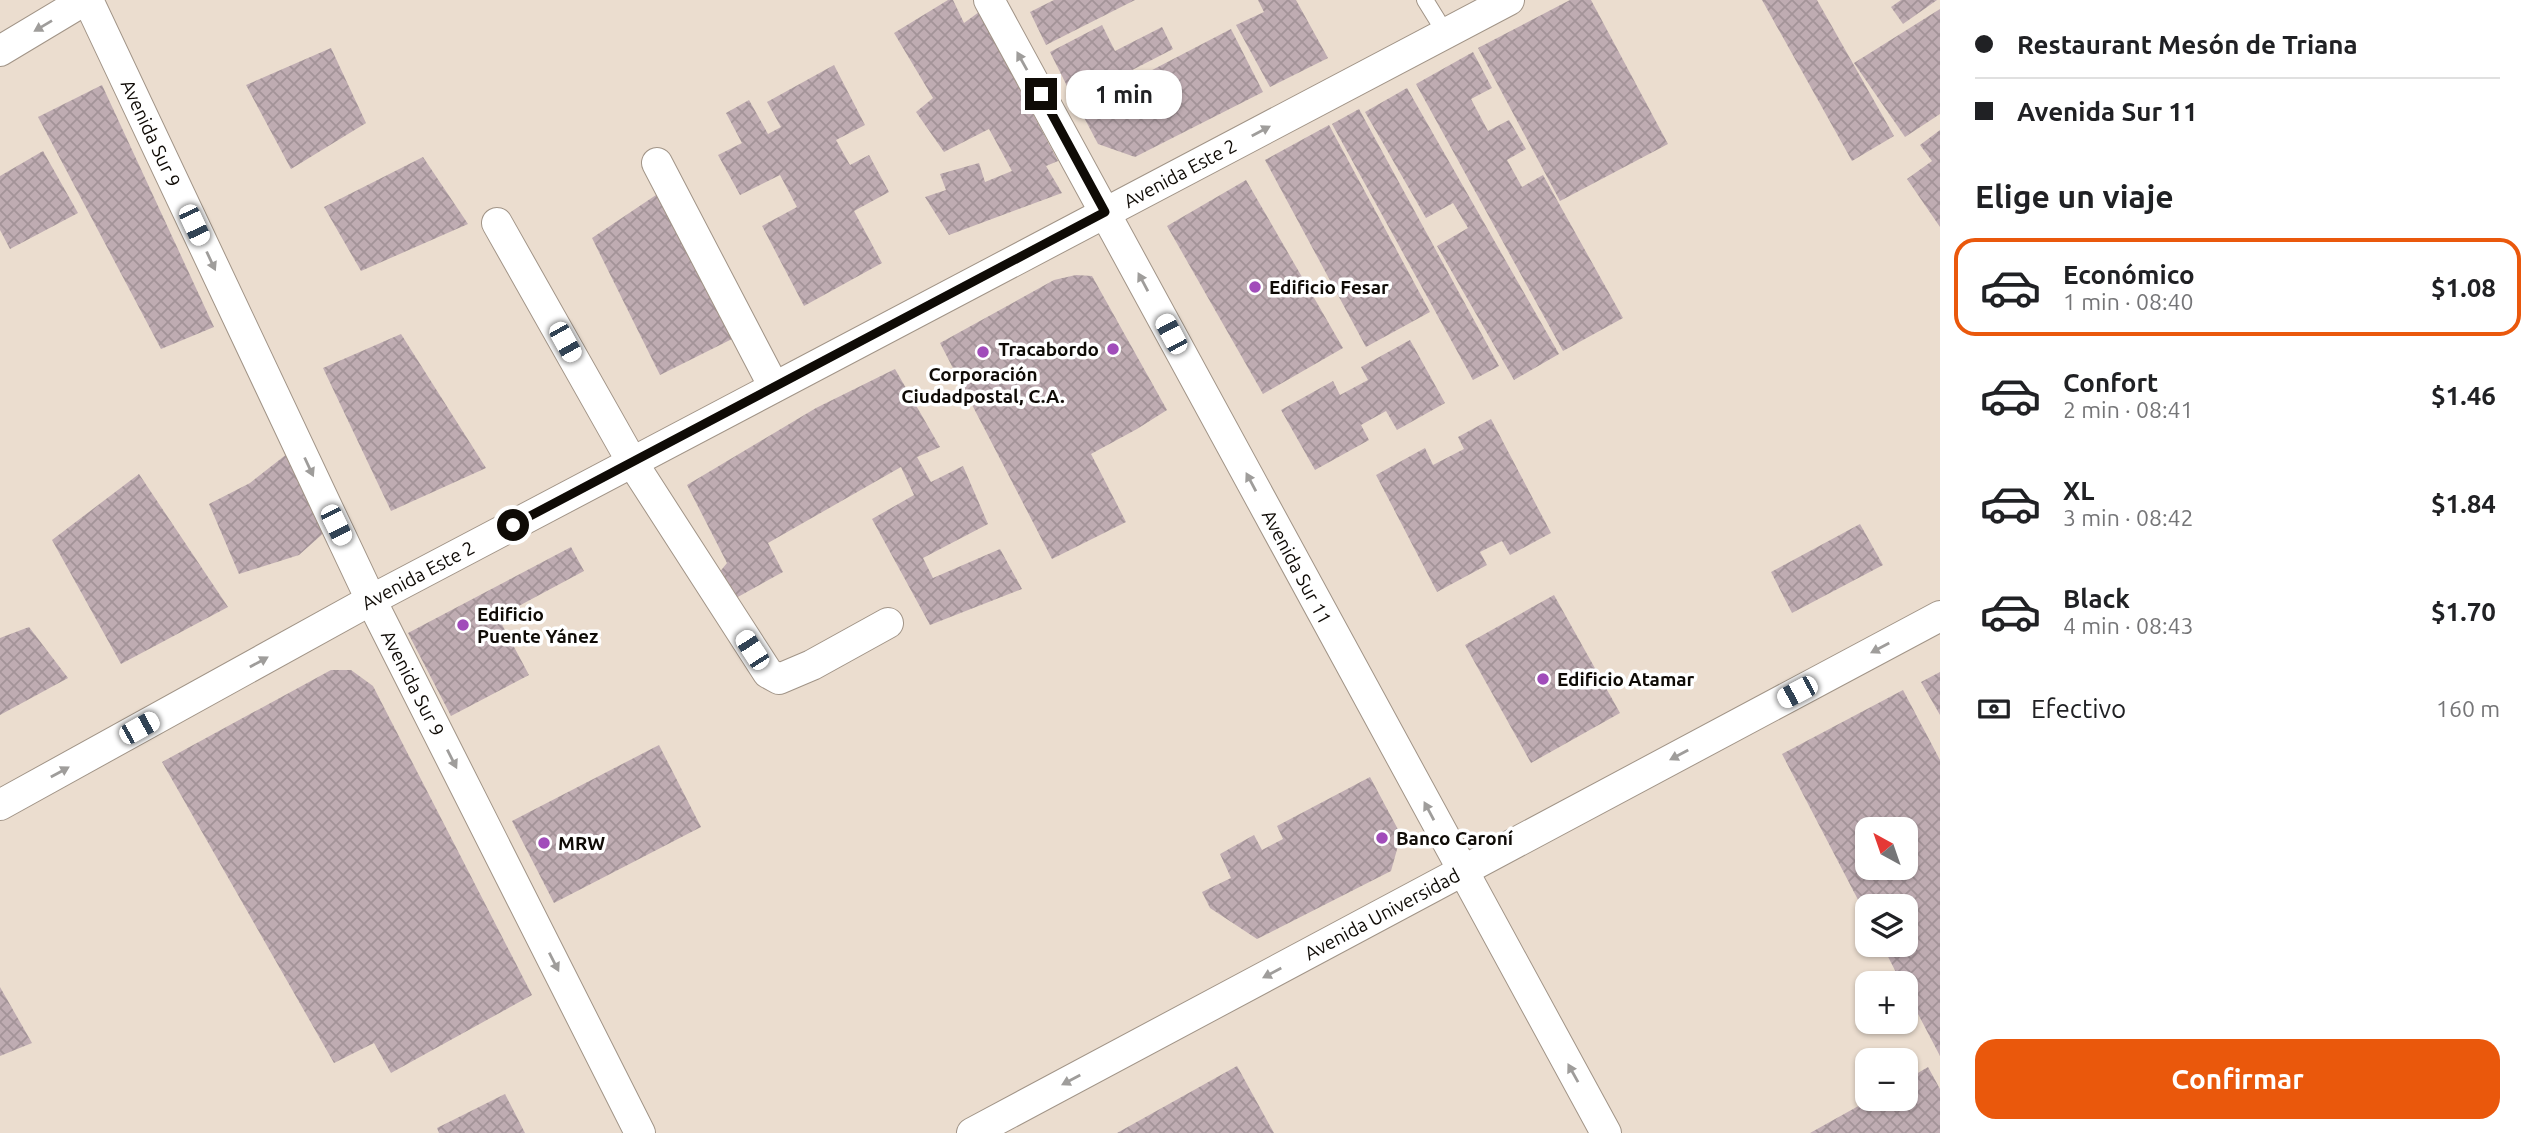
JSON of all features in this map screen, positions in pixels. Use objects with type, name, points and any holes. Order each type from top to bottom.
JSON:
[{"type":"street","points":[[0,51],[87,0]]},
{"type":"street","name":"Avenida Sur 9","points":[[87,0],[371,600],[640,1133]]},
{"type":"street","name":"Avenida Sur 11","points":[[989,0],[1606,1133]]},
{"type":"street","name":"Avenida Este 2","points":[[0,805],[371,600],[1509,0]]},
{"type":"street","points":[[657,163],[774,387]]},
{"type":"street","points":[[497,223],[632,462],[768,673],[779,679],[812,665],[888,623]]},
{"type":"street","name":"Avenida Universidad","points":[[972,1133],[1940,616]]},
{"type":"lane","points":[[1424,0],[1446,34]]},
{"type":"building","points":[[948,0],[953,0],[964,23],[979,12],[1058,161],[1046,166],[1062,193],[949,235],[925,197],[946,190],[940,174],[979,163],[985,182],[1012,171],[989,129],[944,152],[916,112],[933,98],[894,33]]},
{"type":"building","points":[[1054,0],[1135,0],[1046,45],[1030,12]]},
{"type":"building","points":[[1258,0],[1296,0],[1328,58],[1270,87],[1236,25],[1264,12]]},
{"type":"building","points":[[1570,0],[1591,0],[1668,144],[1560,201],[1478,48]]},
{"type":"building","points":[[1762,0],[1817,0],[1894,136],[1852,161]]},
{"type":"building","points":[[1901,0],[1937,0],[1903,24],[1891,7]]},
{"type":"building","points":[[1940,9],[1940,114],[1905,137],[1854,63]]},
{"type":"building","points":[[1102,25],[1115,51],[1162,27],[1173,49],[1074,100],[1050,52]]},
{"type":"building","points":[[1231,29],[1263,92],[1135,157],[1098,144],[1079,108]]},
{"type":"building","points":[[331,48],[366,123],[291,169],[246,85]]},
{"type":"building","points":[[1473,52],[1492,88],[1471,99],[1488,131],[1509,120],[1526,149],[1507,160],[1522,187],[1543,175],[1623,318],[1563,351],[1416,84]]},
{"type":"building","points":[[834,65],[865,125],[836,140],[850,165],[869,155],[889,192],[854,211],[882,263],[804,306],[762,226],[797,207],[780,175],[740,195],[718,155],[742,143],[726,113],[749,100],[768,134],[781,127],[767,102]]},
{"type":"building","points":[[102,85],[214,327],[161,349],[38,117]]},
{"type":"building","points":[[1407,88],[1559,354],[1514,380],[1437,246],[1468,228],[1453,203],[1426,218],[1365,112]]},
{"type":"building","points":[[1359,109],[1499,366],[1473,380],[1332,124]]},
{"type":"building","points":[[1329,125],[1430,312],[1366,347],[1265,160]]},
{"type":"building","points":[[1940,130],[1940,227],[1907,179],[1932,161],[1920,145]]},
{"type":"building","points":[[43,151],[78,213],[10,249],[0,230],[0,176]]},
{"type":"building","points":[[423,157],[468,224],[361,271],[324,207]]},
{"type":"building","name":"Edificio Fesar","points":[[1246,180],[1343,348],[1263,394],[1167,226]]},
{"type":"building","points":[[662,191],[736,337],[660,375],[592,238]]},
{"type":"building","points":[[1076,275],[1092,276],[1167,410],[1091,454],[1126,522],[1052,559],[940,343],[1054,280]]},
{"type":"building","points":[[401,334],[486,468],[391,511],[323,368]]},
{"type":"building","points":[[1410,340],[1445,403],[1397,430],[1386,411],[1361,425],[1369,440],[1315,470],[1281,410],[1333,381],[1340,395],[1368,380],[1361,367]]},
{"type":"building","points":[[895,369],[940,447],[917,457],[931,482],[963,466],[988,524],[923,558],[933,578],[1000,549],[1022,589],[930,625],[872,519],[914,495],[901,467],[768,543],[783,572],[736,598],[718,574],[727,563],[687,485],[816,408]]},
{"type":"building","points":[[1491,419],[1551,533],[1510,555],[1502,541],[1480,552],[1487,565],[1437,592],[1376,475],[1425,448],[1433,465],[1464,449],[1458,437]]},
{"type":"building","points":[[292,450],[328,529],[299,555],[239,574],[209,504],[250,483]]},
{"type":"building","points":[[139,474],[228,607],[121,664],[52,540]]},
{"type":"building","points":[[1860,524],[1883,565],[1792,613],[1771,572]]},
{"type":"building","name":"Edificio Puente Yánez","points":[[571,547],[584,571],[498,617],[529,675],[451,716],[408,633]]},
{"type":"building","name":"Edificio Atamar","points":[[1554,595],[1620,713],[1531,763],[1465,645]]},
{"type":"building","points":[[29,627],[68,678],[0,715],[0,638]]},
{"type":"building","points":[[331,670],[351,670],[373,686],[532,995],[391,1073],[374,1043],[334,1063],[162,762]]},
{"type":"building","points":[[1940,672],[1940,715],[1921,682]]},
{"type":"building","points":[[1903,690],[1940,760],[1940,1056],[1918,1014],[1918,971],[1895,971],[1888,957],[1918,957],[1918,894],[1855,894],[1782,754]]},
{"type":"building","points":[[659,745],[701,827],[554,903],[512,821]]},
{"type":"building","points":[[1370,777],[1401,835],[1391,871],[1257,939],[1210,908],[1202,892],[1231,878],[1220,854],[1254,835],[1262,850],[1283,839],[1277,826]]},
{"type":"building","points":[[0,987],[32,1043],[0,1056]]},
{"type":"building","points":[[1237,1066],[1274,1133],[1117,1133]]},
{"type":"building","points":[[1928,1067],[1940,1089],[1940,1133],[1810,1133],[1855,1108],[1855,1111],[1918,1111],[1918,1073]]},
{"type":"building","points":[[505,1094],[525,1133],[439,1133],[437,1128]]},
{"type":"place","name":"Edificio Fesar","points":[[1255,287]]},
{"type":"place","name":"Tracabordo","points":[[1113,349]]},
{"type":"place","name":"Corporación Ciudadpostal, C.A.","points":[[983,352]]},
{"type":"place","name":"Edificio Puente Yánez","points":[[463,625]]},
{"type":"place","name":"Edificio Atamar","points":[[1543,679]]},
{"type":"place","name":"Banco Caroní","points":[[1382,838]]},
{"type":"place","name":"MRW","points":[[544,843]]},
{"type":"route","points":[[513,525],[1105,212],[1041,94]]}]
